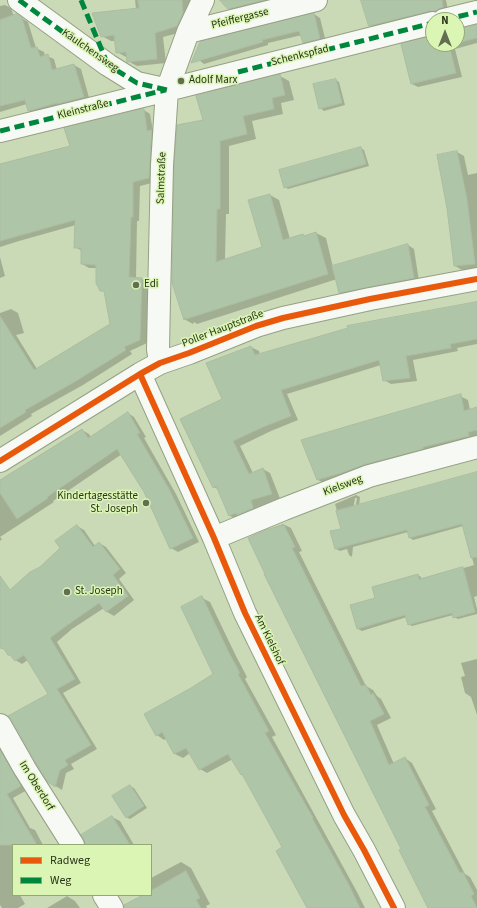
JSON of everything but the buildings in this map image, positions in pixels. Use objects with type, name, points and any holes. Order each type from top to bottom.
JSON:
[{"type":"street","name":"Käulchensweg","points":[[19,0],[108,65],[137,83],[167,90]]},
{"type":"street","name":"Salmstraße","points":[[160,363],[158,349],[158,314],[162,165],[167,90],[188,32],[203,0]]},
{"type":"street","name":"Pfeiffergasse","points":[[188,32],[316,0]]},
{"type":"street","points":[[465,15],[477,12]]},
{"type":"street","name":"Schenkspfad","points":[[167,90],[425,25]]},
{"type":"street","name":"Kleinstraße","points":[[0,131],[167,90]]},
{"type":"street","name":"Poller Hauptstraße","points":[[0,461],[160,363],[256,326],[370,299],[477,278]]},
{"type":"street","name":"Am Kielshof","points":[[140,374],[214,538],[244,613],[344,815],[394,908]]},
{"type":"street","name":"Kielsweg","points":[[214,538],[369,476],[477,447]]},
{"type":"street","name":"Im Oberdorf","points":[[0,725],[25,769],[72,844]]},
{"type":"street","points":[[105,896],[112,908]]},
{"type":"marked path","points":[[19,0],[108,65],[137,83],[167,90]]},
{"type":"marked path","points":[[81,0],[108,65]]},
{"type":"marked path","points":[[465,15],[477,12]]},
{"type":"marked path","points":[[238,72],[425,25]]},
{"type":"marked path","points":[[0,131],[165,90]]},
{"type":"cycle path","points":[[0,461],[160,363],[256,326],[283,318],[370,299],[477,279]]},
{"type":"cycle path","points":[[140,374],[214,538],[245,613],[344,815],[394,908]]},
{"type":"place","name":"Adolf Marx","points":[[181,81]]},
{"type":"place","name":"Edi","points":[[136,285]]},
{"type":"place","name":"Kindertagesstätte St. Joseph","points":[[146,503]]},
{"type":"place","name":"St. Joseph","points":[[67,592]]}]
